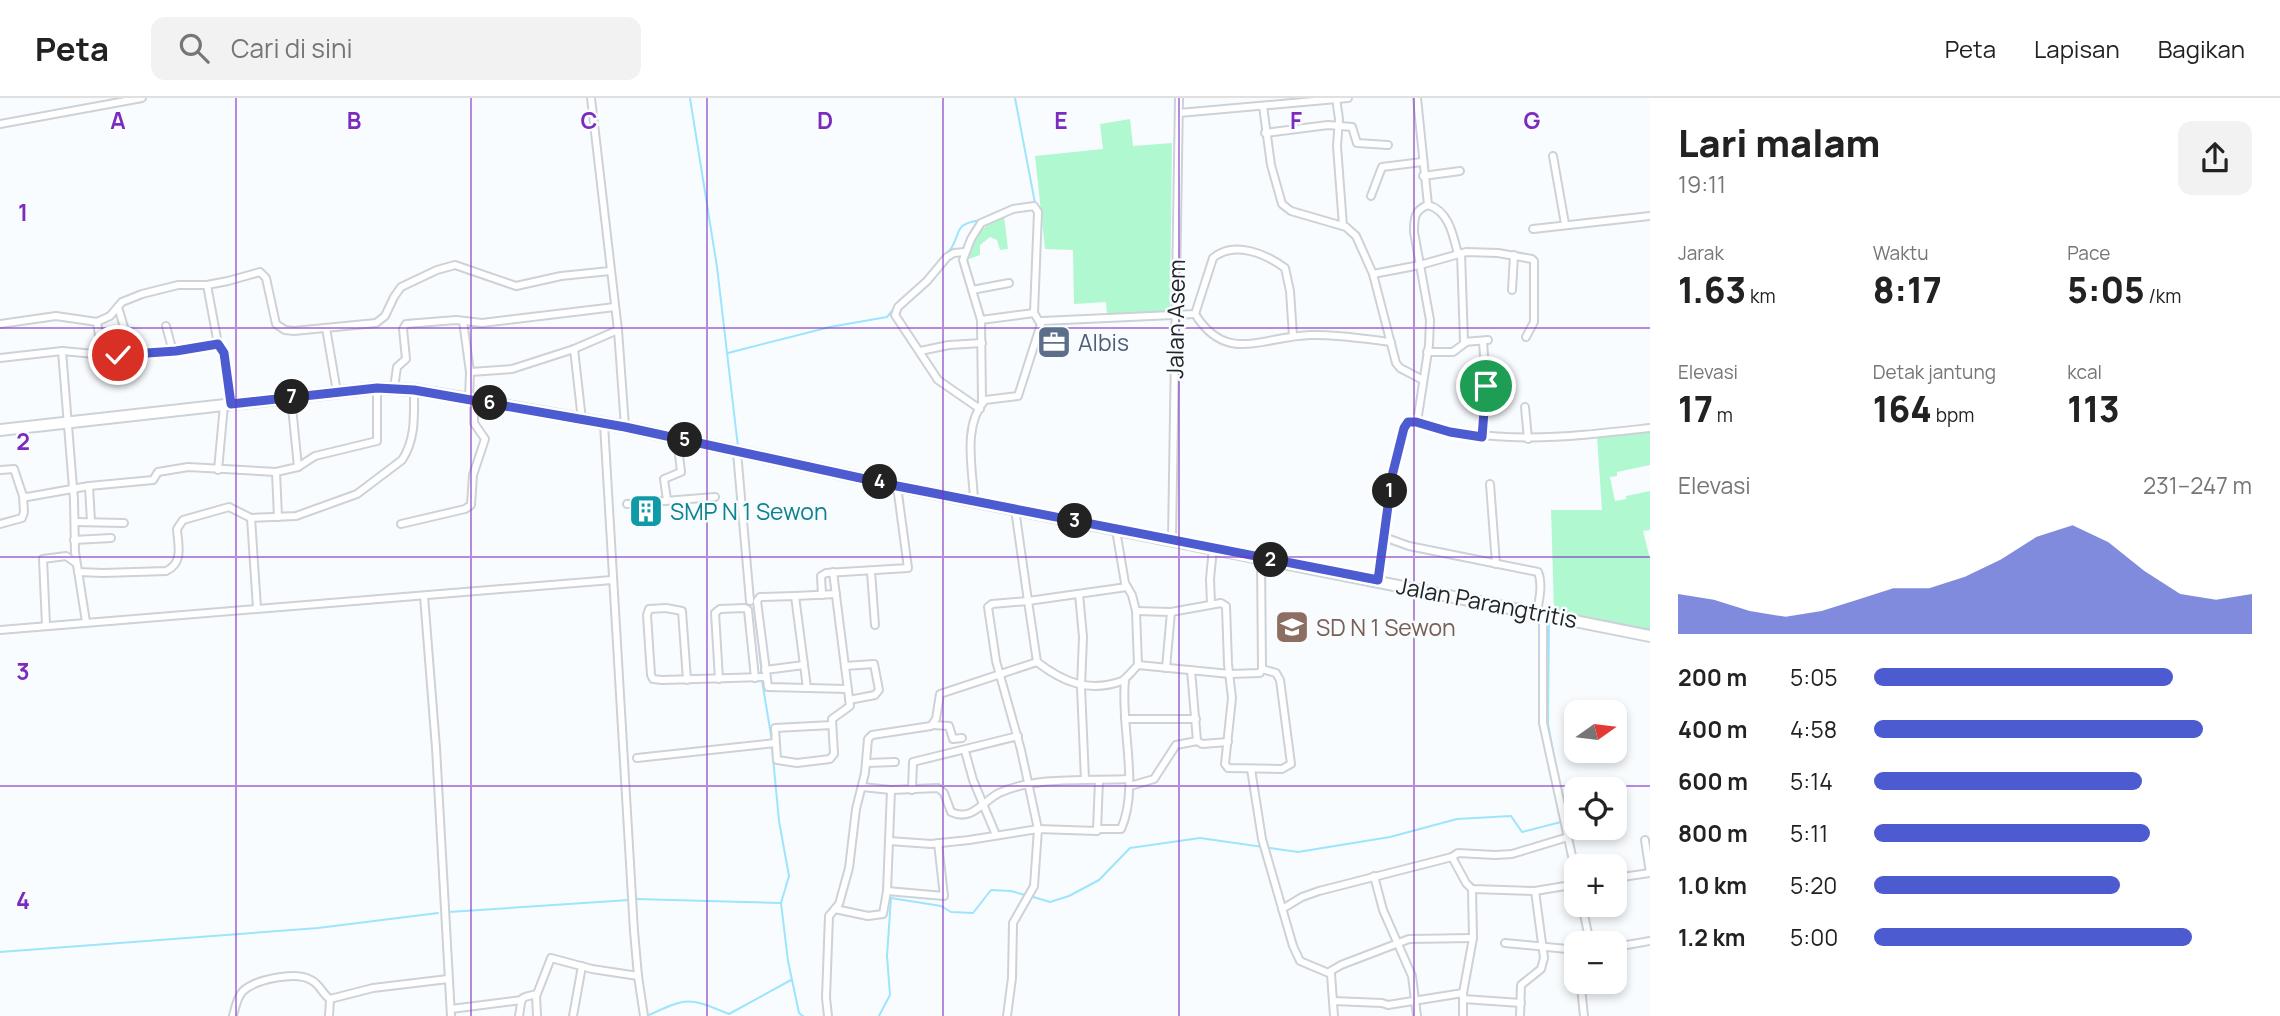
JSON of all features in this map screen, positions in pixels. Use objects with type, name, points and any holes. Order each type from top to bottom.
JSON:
[{"type":"main road","name":"Jalan Parangtritis","points":[[0,430],[377,388],[414,390],[625,427],[897,486],[1650,636]]},
{"type":"street","points":[[0,124],[107,101],[142,98]]},
{"type":"street","points":[[591,98],[618,330],[625,427]]},
{"type":"street","name":"Jalan Asem","points":[[1172,540],[1180,98]]},
{"type":"street","points":[[1336,98],[1343,226]]},
{"type":"street","points":[[1179,113],[1266,103],[1348,98]]},
{"type":"street","points":[[1417,98],[1428,205]]},
{"type":"street","points":[[1266,103],[1265,133],[1282,204],[1291,211],[1343,226],[1356,236],[1373,274],[1398,366],[1423,380]]},
{"type":"street","points":[[1265,133],[1338,125],[1353,128],[1356,143],[1388,145]]},
{"type":"street","points":[[1553,156],[1565,224]]},
{"type":"street","points":[[1371,196],[1382,167],[1422,162]]},
{"type":"street","points":[[1423,176],[1460,170]]},
{"type":"street","points":[[1417,422],[1427,352],[1429,313],[1414,219],[1418,210],[1428,205],[1443,215],[1459,253],[1465,343]]},
{"type":"street","points":[[974,500],[970,444],[981,406],[982,343],[981,320],[964,263],[965,252],[981,223],[1013,209],[1034,206],[1038,219],[1034,313],[1040,323]]},
{"type":"street","points":[[1533,229],[1650,216]]},
{"type":"street","points":[[1195,314],[1213,258],[1220,253],[1245,249],[1275,262],[1286,270],[1293,336]]},
{"type":"street","points":[[965,252],[947,257],[927,281],[896,310],[897,320],[945,386],[981,406]]},
{"type":"street","points":[[1373,274],[1420,265],[1459,253],[1514,255],[1532,259],[1534,322],[1526,337]]},
{"type":"street","points":[[1512,290],[1514,255]]},
{"type":"street","points":[[0,324],[26,318],[57,316],[97,322],[110,316],[127,299],[164,287],[207,285],[263,273],[275,322],[279,327],[294,331],[376,323],[385,316],[401,287],[451,266],[465,267],[513,286],[561,275],[610,271]]},
{"type":"street","points":[[972,290],[1009,283]]},
{"type":"street","points":[[207,285],[218,344],[224,353],[227,404],[218,470]]},
{"type":"street","points":[[118,306],[132,354]]},
{"type":"street","points":[[394,388],[397,367],[406,359],[403,329],[406,324],[463,321],[476,324],[615,307]]},
{"type":"street","points":[[981,320],[1034,313]]},
{"type":"street","points":[[981,406],[988,399],[1018,396],[1040,323],[1044,320],[1195,314]]},
{"type":"street","points":[[1195,314],[1210,335],[1233,344],[1293,336],[1327,335],[1391,342]]},
{"type":"street","points":[[401,524],[471,505],[473,475],[485,439],[474,423],[463,321]]},
{"type":"street","points":[[97,322],[102,355]]},
{"type":"street","points":[[166,326],[173,352]]},
{"type":"street","points":[[327,328],[337,392]]},
{"type":"street","points":[[470,372],[512,369],[574,349],[618,330]]},
{"type":"street","points":[[1427,352],[1453,352],[1465,343],[1486,340],[1482,437]]},
{"type":"street","points":[[920,351],[982,343]]},
{"type":"street","points":[[0,358],[62,351],[102,355],[173,352],[218,344]]},
{"type":"street","points":[[574,349],[582,419]]},
{"type":"street","points":[[62,351],[76,563],[86,622]]},
{"type":"street","points":[[23,496],[153,480],[158,472],[178,467],[276,472],[298,467],[315,456],[377,441],[377,388]]},
{"type":"street","points":[[78,572],[166,571],[172,568],[179,556],[177,529],[183,520],[229,508],[251,518],[296,516],[357,494],[402,460],[413,435],[414,390]]},
{"type":"street","points":[[291,397],[298,467]]},
{"type":"street","points":[[1525,407],[1528,439]]},
{"type":"street","points":[[1378,580],[1388,500],[1401,436],[1407,423],[1417,422],[1450,432],[1482,437],[1528,439],[1650,428]]},
{"type":"street","points":[[604,424],[638,976],[644,1013]]},
{"type":"street","points":[[667,500],[664,480],[681,472],[677,438]]},
{"type":"street","points":[[737,452],[750,601]]},
{"type":"street","points":[[0,470],[14,469],[23,496],[24,512],[22,518],[0,524]]},
{"type":"street","points":[[276,472],[278,517]]},
{"type":"street","points":[[1490,484],[1496,564]]},
{"type":"street","points":[[89,486],[91,522]]},
{"type":"street","points":[[822,595],[821,576],[826,573],[906,569],[908,566],[897,486]]},
{"type":"street","points":[[627,504],[715,497]]},
{"type":"street","points":[[1015,509],[1037,662]]},
{"type":"street","points":[[251,518],[257,608]]},
{"type":"street","points":[[75,522],[124,523]]},
{"type":"street","points":[[933,725],[940,694],[1037,662],[1081,687],[1125,680],[1138,665],[1136,611],[1127,587],[1115,529]]},
{"type":"street","points":[[1384,537],[1409,546],[1539,574],[1543,723],[1564,822]]},
{"type":"street","points":[[74,540],[111,538]]},
{"type":"street","points":[[1212,604],[1210,571],[1213,548]]},
{"type":"street","points":[[46,625],[43,559],[66,556],[76,563]]},
{"type":"street","points":[[1261,558],[1262,669]]},
{"type":"street","points":[[832,724],[776,727],[771,744],[777,759],[782,762],[830,759],[834,754],[834,716],[849,708],[833,572]]},
{"type":"street","points":[[870,572],[875,625]]},
{"type":"street","points":[[0,629],[612,580]]},
{"type":"street","points":[[1007,1016],[1012,978],[1013,923],[1034,886],[1038,829],[1018,736],[999,674],[988,607],[990,604],[1127,587]]},
{"type":"street","points":[[1079,593],[1083,637],[1081,687],[1085,780]]},
{"type":"street","points":[[761,676],[758,598],[836,594]]},
{"type":"street","points":[[424,596],[436,748],[451,1012],[522,1000]]},
{"type":"street","points":[[795,596],[807,688]]},
{"type":"street","points":[[1136,611],[1171,612],[1212,604],[1224,604],[1227,609],[1227,648],[1232,698],[1225,764],[1227,767],[1282,769],[1291,764],[1280,680],[1276,673],[1262,669]]},
{"type":"street","points":[[719,680],[716,610],[745,608],[748,610],[761,676],[770,688],[848,689]]},
{"type":"street","points":[[687,680],[682,611],[649,609],[647,615],[652,678],[687,680],[719,680],[761,676],[804,665]]},
{"type":"street","points":[[1166,668],[1171,612]]},
{"type":"street","points":[[845,666],[874,664],[879,690],[875,695],[849,700]]},
{"type":"street","points":[[1138,665],[1230,674],[1256,674],[1262,669]]},
{"type":"street","points":[[1191,670],[1197,741]]},
{"type":"street","points":[[889,841],[938,844],[1038,829],[1122,829],[1129,782],[1125,680]]},
{"type":"street","points":[[1125,719],[1196,719]]},
{"type":"street","points":[[828,1016],[827,940],[830,916],[839,904],[848,875],[856,809],[866,763],[867,740],[870,736],[933,725],[948,726],[953,739],[962,738]]},
{"type":"street","points":[[912,790],[914,762],[1018,736]]},
{"type":"street","points":[[862,787],[891,790],[940,789],[950,810],[955,814],[971,813],[998,793],[1029,785],[1085,780],[1129,782],[1154,779],[1176,745],[1197,741],[1202,744],[1228,742]]},
{"type":"street","points":[[637,758],[771,744]]},
{"type":"street","points":[[965,751],[983,806],[996,835]]},
{"type":"street","points":[[866,763],[895,762]]},
{"type":"street","points":[[1251,769],[1262,839],[1298,958],[1329,972],[1333,979],[1334,1016]]},
{"type":"street","points":[[1099,780],[1099,829]]},
{"type":"street","points":[[835,909],[879,916],[883,912],[887,891],[891,790]]},
{"type":"street","points":[[1282,909],[1311,894],[1452,857],[1458,853],[1512,854],[1564,838]]},
{"type":"street","points":[[1627,876],[1650,873],[1645,840]]},
{"type":"street","points":[[887,891],[944,896],[938,844]]},
{"type":"street","points":[[1452,857],[1472,889],[1535,891],[1564,884]]},
{"type":"street","points":[[1374,876],[1383,910],[1412,976],[1417,1016]]},
{"type":"street","points":[[1463,1016],[1463,996],[1473,938],[1472,889]]},
{"type":"street","points":[[1520,1016],[1522,984],[1541,969],[1544,948],[1535,891]]},
{"type":"street","points":[[1329,972],[1415,937],[1473,938]]},
{"type":"street","points":[[1627,945],[1650,942]]},
{"type":"street","points":[[1505,943],[1564,949]]},
{"type":"street","points":[[537,1016],[536,995],[551,958],[638,976]]},
{"type":"street","points":[[573,1016],[582,966]]},
{"type":"street","points":[[233,1016],[237,1001],[245,989],[276,978],[299,976],[310,979],[330,999],[329,1016]]},
{"type":"street","points":[[330,999],[373,988],[448,979]]},
{"type":"street","points":[[1582,994],[1584,1016]]},
{"type":"street","points":[[519,1016],[522,1000],[526,995],[536,995]]},
{"type":"street","points":[[1333,1001],[1388,1005],[1463,996],[1521,1003]]},
{"type":"green space","points":[[1130,119],[1133,146],[1172,143],[1170,311],[1107,315],[1106,302],[1074,304],[1073,250],[1045,249],[1035,156],[1103,149],[1100,124]]},
{"type":"green space","points":[[1004,216],[1008,249],[1000,250],[997,240],[990,237],[980,245],[980,255],[969,259],[967,255],[977,235]]},
{"type":"green space","points":[[1650,431],[1650,465],[1617,472],[1617,476],[1610,477],[1615,501],[1650,491],[1650,530],[1643,531],[1650,559],[1650,630],[1554,610],[1551,510],[1602,510],[1597,437]]},
{"type":"waterway","points":[[690,98],[717,267],[738,447]]},
{"type":"waterway","points":[[1015,98],[1035,203]]},
{"type":"waterway","points":[[940,261],[952,247],[962,226],[980,220]]},
{"type":"waterway","points":[[728,353],[830,327],[887,317],[902,299]]},
{"type":"waterway","points":[[752,584],[762,676]]},
{"type":"waterway","points":[[1549,620],[1548,724],[1554,757]]},
{"type":"waterway","points":[[762,681],[772,741]]},
{"type":"waterway","points":[[772,747],[779,821],[789,876],[781,903],[788,961],[799,1013],[803,1016]]},
{"type":"waterway","points":[[1030,896],[1050,902],[1069,896],[1099,880],[1130,848],[1200,838],[1298,852],[1390,837],[1457,819],[1511,816],[1522,832],[1561,822]]},
{"type":"waterway","points":[[879,1016],[890,995],[887,956],[891,898],[941,906],[951,912],[973,913],[991,890],[1025,895]]},
{"type":"waterway","points":[[635,899],[780,903]]},
{"type":"waterway","points":[[449,912],[629,900]]},
{"type":"waterway","points":[[0,952],[318,928],[438,913]]},
{"type":"waterway","points":[[647,1016],[688,1001],[705,1004],[729,1014],[791,980]]},
{"type":"place","name":"Albis","points":[[1054,342]]},
{"type":"place","name":"SMP N 1 Sewon","points":[[646,511]]},
{"type":"place","name":"SD N 1 Sewon","points":[[1292,627]]},
{"type":"route","points":[[118,355],[176,351],[218,344],[224,353],[231,404],[377,388],[414,390],[625,427],[897,486],[1378,580],[1392,476],[1404,428],[1408,422],[1416,422],[1450,432],[1482,437],[1486,386]]}]
